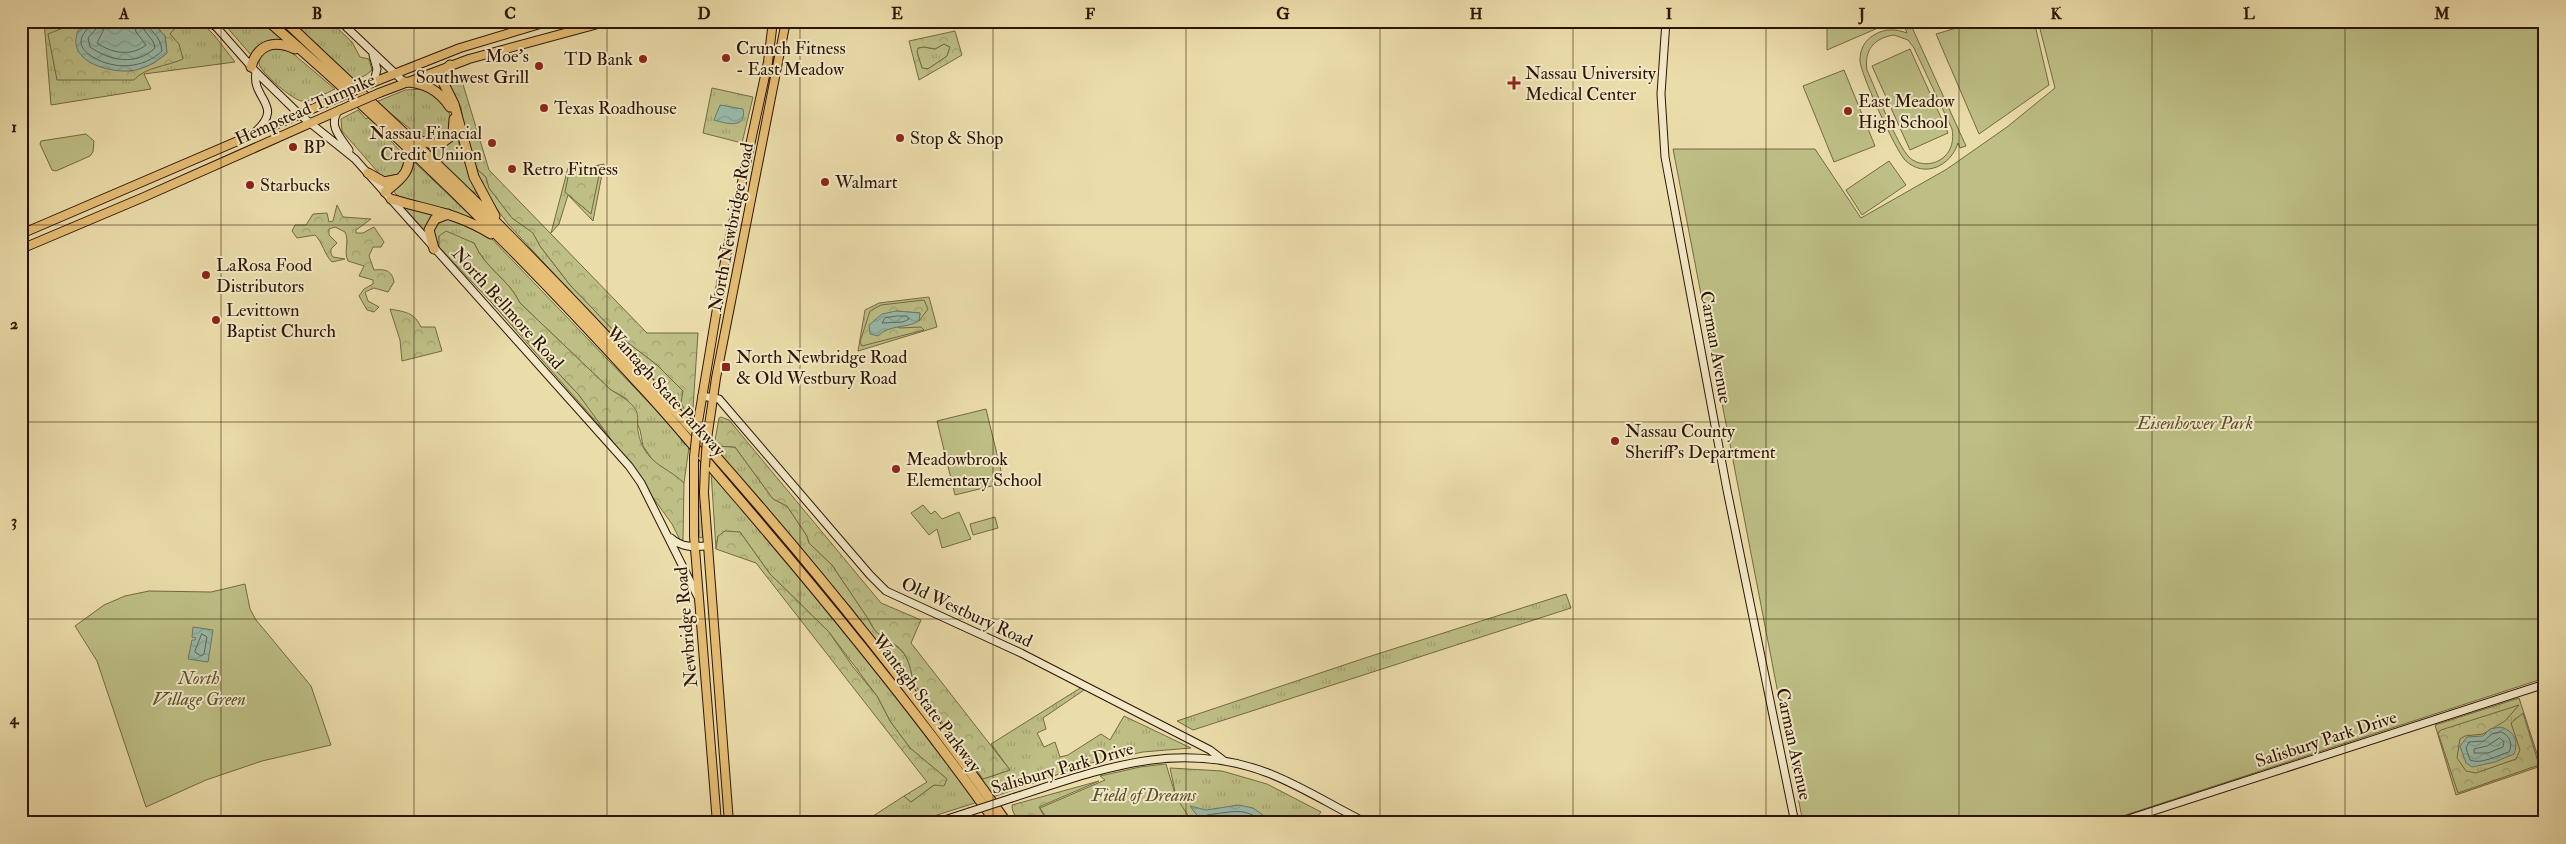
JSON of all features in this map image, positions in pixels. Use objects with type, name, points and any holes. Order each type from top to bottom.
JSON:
[{"type":"highway","name":"Wantagh State Parkway","points":[[268,21],[407,148],[500,240],[640,385],[841,618],[953,762],[996,823]]},
{"type":"highway","name":"Wantagh State Parkway","points":[[285,21],[409,136],[505,231],[646,379],[775,524],[930,718],[1007,823]]},
{"type":"highway","points":[[253,69],[259,51],[268,45],[283,43],[304,53]]},
{"type":"highway","points":[[450,66],[443,73],[442,80],[454,104],[466,154],[480,191],[505,231]]},
{"type":"highway","points":[[404,82],[415,82],[436,91],[450,108],[454,125],[449,138],[436,145],[409,136]]},
{"type":"highway","points":[[407,148],[410,165],[388,196],[469,220],[500,240]]},
{"type":"highway","points":[[368,174],[384,182],[393,182],[404,176]]},
{"type":"highway","points":[[434,249],[429,235],[432,224],[441,215],[452,214]]},
{"type":"main road","points":[[340,21],[404,82]]},
{"type":"main road","points":[[510,46],[509,40],[512,37],[551,21]]},
{"type":"main road","name":"Hempstead Turnpike","points":[[21,234],[394,73],[471,44],[551,21]]},
{"type":"main road","name":"Hempstead Turnpike","points":[[21,249],[404,82],[510,46],[609,21]]},
{"type":"main road","name":"North Newbridge Road","points":[[696,428],[725,261],[768,62],[773,21]]},
{"type":"main road","name":"North Newbridge Road","points":[[707,439],[713,398],[786,21]]},
{"type":"main road","name":"Carman Avenue","points":[[1666,21],[1661,94],[1665,157],[1727,490],[1795,823]]},
{"type":"main road","name":"North Bellmore Road","points":[[215,23],[253,69],[299,114],[355,159],[629,466],[641,483],[699,599]]},
{"type":"main road","points":[[367,46],[377,65],[372,83]]},
{"type":"main road","points":[[251,135],[266,121],[269,111],[254,81],[253,69]]},
{"type":"main road","points":[[339,110],[334,119],[335,128],[355,159]]},
{"type":"main road","points":[[757,114],[768,118]]},
{"type":"main road","name":"Old Westbury Road","points":[[702,396],[719,399],[756,439],[870,575],[886,591],[1112,698],[1210,750],[1223,760]]},
{"type":"main road","name":"Newbridge Road","points":[[696,428],[692,506],[717,823]]},
{"type":"main road","name":"Newbridge Road","points":[[707,439],[704,493],[729,823]]},
{"type":"main road","name":"North Bellmore Road","points":[[665,529],[680,545],[708,546]]},
{"type":"main road","name":"Salisbury Park Drive","points":[[2116,823],[2545,684]]},
{"type":"main road","name":"Salisbury Park Drive","points":[[935,823],[1135,761],[1171,758],[1223,760],[1268,773],[1366,823]]},
{"type":"green space","points":[[44,21],[200,21],[214,35],[235,62],[144,74],[151,89],[51,105]]},
{"type":"green space","points":[[71,21],[91,21],[87,22],[130,71],[154,63],[167,53],[165,36],[151,21],[181,21],[170,34],[179,44],[183,59],[150,69],[134,80],[57,80],[48,34],[63,28]]},
{"type":"green space","points":[[226,21],[264,21],[289,44],[251,55],[226,26]]},
{"type":"green space","points":[[292,21],[330,21],[352,42],[360,57],[369,59],[372,70],[353,81]]},
{"type":"green space","points":[[1827,21],[1894,21],[1827,50]]},
{"type":"green space","points":[[1980,21],[2034,21],[2049,85],[1979,134],[1936,34]]},
{"type":"green space","name":"Eisenhower Park","points":[[2038,21],[2545,21],[2545,678],[2101,823],[1803,823],[1673,149],[1815,149],[1861,218],[1947,169],[2007,127],[2055,88]]},
{"type":"green space","points":[[1910,23],[1966,146],[1960,148],[1958,143],[1949,158],[1936,167],[1928,169],[1912,166],[1900,154],[1871,94],[1861,67],[1860,56],[1862,49],[1871,37],[1886,30],[1907,33],[1904,25]],"holes":[[[1894,35],[1908,40],[1914,48],[1952,129],[1953,137],[1949,151],[1940,160],[1926,164],[1913,160],[1904,151],[1867,70],[1867,57],[1876,42]]]},
{"type":"green space","points":[[955,31],[962,55],[919,80],[909,41]],"holes":[[[944,44],[950,47],[947,56],[928,69],[922,68],[917,52],[918,48],[935,49]]]},
{"type":"green space","points":[[944,44],[950,47],[947,56],[928,69],[922,68],[917,52],[918,48],[935,49]]},
{"type":"green space","points":[[284,46],[335,89],[314,99],[302,101],[278,86],[265,74],[259,62],[266,50]]},
{"type":"green space","points":[[1910,49],[1948,133],[1910,150],[1872,66]]},
{"type":"green space","points":[[1844,70],[1875,146],[1834,162],[1803,86]]},
{"type":"green space","points":[[451,81],[462,81],[489,170],[647,333],[698,333],[692,423],[681,403],[683,391],[657,365],[618,335],[570,285],[540,246],[533,233],[512,218],[489,188],[486,177],[478,170],[466,145],[461,107],[450,88]]},
{"type":"green space","points":[[712,88],[753,97],[742,143],[703,133]]},
{"type":"green space","points":[[405,90],[426,90],[442,102],[450,116],[451,123],[450,131],[445,137],[437,142],[419,136],[376,102]]},
{"type":"green space","points":[[358,110],[366,119],[369,117],[402,153],[406,163],[401,175],[383,178],[342,131],[341,119]]},
{"type":"green space","points":[[86,134],[94,141],[93,152],[90,156],[56,171],[52,170],[40,144],[41,141]]},
{"type":"green space","points":[[457,135],[461,153],[477,194],[464,186],[427,149],[447,143]]},
{"type":"green space","points":[[466,145],[478,170],[486,177],[489,188],[512,218],[533,232],[540,246],[570,285],[618,335],[657,365],[683,391],[692,423],[508,224],[494,205]]},
{"type":"green space","points":[[1889,161],[1906,185],[1862,215],[1846,190]]},
{"type":"green space","points":[[414,162],[474,219],[451,210],[411,202],[397,195],[392,190],[411,173]]},
{"type":"green space","points":[[604,164],[593,221],[568,195],[559,224],[551,233],[568,168],[575,170]]},
{"type":"green space","points":[[599,166],[600,170],[591,214],[565,192],[569,172]]},
{"type":"green space","points":[[337,205],[343,217],[371,219],[356,230],[356,233],[363,233],[374,227],[384,242],[381,247],[373,247],[369,256],[374,270],[387,271],[392,275],[394,282],[388,292],[374,288],[365,292],[368,301],[379,307],[374,312],[367,310],[359,296],[364,289],[373,284],[373,280],[359,276],[364,266],[348,261],[345,232],[335,227],[329,229],[329,235],[337,243],[331,249],[331,254],[333,257],[345,259],[332,262],[315,235],[297,238],[292,231],[295,225],[306,225],[313,214],[327,213],[329,222],[333,221]]},
{"type":"green space","points":[[405,209],[435,214],[425,231]]},
{"type":"green space","points":[[452,217],[479,229],[492,239],[679,434],[682,442],[689,447],[684,483],[654,462],[643,446],[640,430],[627,399],[611,390],[520,303],[515,294],[485,260],[474,243],[439,236],[439,247],[433,236],[434,228]]},
{"type":"green space","points":[[446,231],[474,243],[485,260],[515,294],[520,303],[611,390],[632,405],[638,416],[639,436],[647,453],[656,463],[684,483],[683,540],[680,540],[672,524],[579,395],[439,247],[439,236]]},
{"type":"green space","points":[[929,297],[937,327],[858,351],[865,310],[879,303]]},
{"type":"green space","points":[[924,300],[928,309],[919,321],[920,313],[896,311],[878,336],[884,330],[896,326],[900,328],[921,327],[924,330],[862,346],[860,342],[870,311],[881,305]]},
{"type":"green space","points":[[491,302],[579,395],[614,442]]},
{"type":"green space","points":[[390,309],[405,312],[412,316],[421,327],[435,327],[442,351],[402,361],[400,340]]},
{"type":"green space","points":[[986,409],[1004,483],[955,495],[937,421]]},
{"type":"green space","points":[[719,418],[729,420],[881,603],[921,620],[911,643],[1010,770],[983,779],[913,682],[910,667],[904,653],[874,629],[832,565],[809,543],[807,536],[787,506],[773,499],[735,447],[714,446]]},
{"type":"green space","points":[[714,446],[735,447],[773,499],[787,506],[807,536],[809,543],[832,565],[874,629],[904,654],[910,667],[913,682],[983,779],[1010,770],[991,744],[1082,687],[1084,690],[1043,718],[1046,729],[1037,733],[1044,747],[1055,742],[1060,757],[1068,755],[1101,734],[1110,740],[1124,716],[1191,748],[1143,752],[1091,763],[993,797],[853,610],[713,448]]},
{"type":"green space","points":[[698,457],[703,462],[701,497],[703,536],[701,538],[699,537]]},
{"type":"green space","points":[[711,471],[837,619],[978,802],[912,823],[856,823],[870,818],[904,796],[911,802],[934,785],[947,779],[910,748],[890,721],[877,696],[829,632],[770,574],[740,532],[718,536],[716,549]]},
{"type":"green space","points":[[923,505],[931,514],[935,511],[942,519],[959,512],[971,539],[942,548],[937,529],[929,535],[911,513]]},
{"type":"green space","points":[[995,517],[998,528],[973,535],[970,524]]},
{"type":"green space","points":[[725,531],[740,532],[770,574],[829,632],[853,667],[877,696],[890,721],[910,748],[947,779],[944,786],[934,785],[911,802],[904,796],[927,782],[756,563],[716,549],[718,536]]},
{"type":"green space","name":"North Village Green","points":[[245,584],[250,609],[256,620],[311,686],[331,745],[262,761],[206,780],[146,807],[97,661],[75,626],[104,605],[125,596],[149,591],[211,592]]},
{"type":"green space","points":[[1566,594],[1571,608],[1193,730],[1177,721],[1368,657]]},
{"type":"green space","points":[[2519,698],[2541,766],[2456,795],[2435,725]]},
{"type":"green space","points":[[2519,705],[2505,721],[2483,734],[2465,736],[2460,739],[2457,758],[2466,771],[2476,773],[2516,759],[2520,750],[2511,723],[2523,713],[2539,765],[2458,793],[2438,733],[2441,730]]},
{"type":"green space","name":"Field of Dreams","points":[[1166,764],[1176,797],[1193,823],[1050,823],[1040,808],[1105,780],[1100,776],[1140,767]]},
{"type":"green space","points":[[1170,768],[1222,771],[1267,784],[1321,812],[1312,823],[1191,823],[1177,801]]},
{"type":"green space","points":[[1099,781],[1039,807],[1048,823],[1024,821],[1019,819],[1013,811],[1012,805]]},
{"type":"water","points":[[91,21],[151,21],[165,36],[167,53],[150,65],[129,71],[97,66],[83,57],[78,51],[76,43],[77,32]]},
{"type":"water","points":[[720,105],[743,109],[742,120],[735,124],[730,124],[714,120]]},
{"type":"water","points":[[896,311],[920,313],[919,321],[893,328],[878,336],[870,334],[869,325],[882,314]]},
{"type":"water","points":[[193,627],[213,630],[208,662],[188,659],[192,640],[196,638],[192,637]]},
{"type":"water","points":[[2501,727],[2509,731],[2516,741],[2514,754],[2495,762],[2472,767],[2466,763],[2460,746],[2467,737],[2483,736],[2490,729]]},
{"type":"water","points":[[1239,805],[1253,808],[1270,820],[1270,823],[1203,823],[1190,806],[1206,810]]},
{"type":"place","name":"Crunch Fitness - East Meadow","points":[[726,58]]},
{"type":"place","name":"TD Bank","points":[[643,59]]},
{"type":"place","name":"Moe's Southwest Grill","points":[[539,66]]},
{"type":"place","name":"Nassau University Medical Center","points":[[1514,83]]},
{"type":"place","name":"Texas Roadhouse","points":[[544,108]]},
{"type":"place","name":"East Meadow High School","points":[[1848,111]]},
{"type":"place","name":"Stop & Shop","points":[[900,138]]},
{"type":"place","name":"Nassau Finacial Credit Uniion","points":[[492,143]]},
{"type":"place","name":"BP","points":[[293,147]]},
{"type":"place","name":"Retro Fitness","points":[[512,169]]},
{"type":"place","name":"Walmart","points":[[825,182]]},
{"type":"place","name":"Starbucks","points":[[250,185]]},
{"type":"place","name":"LaRosa Food Distributors","points":[[206,275]]},
{"type":"place","name":"Levittown Baptist Church","points":[[216,320]]},
{"type":"place","name":"North Newbridge Road & Old Westbury Road","points":[[726,367]]},
{"type":"place","name":"Nassau County Sheriff's Department","points":[[1615,441]]},
{"type":"place","name":"Meadowbrook Elementary School","points":[[896,469]]}]
